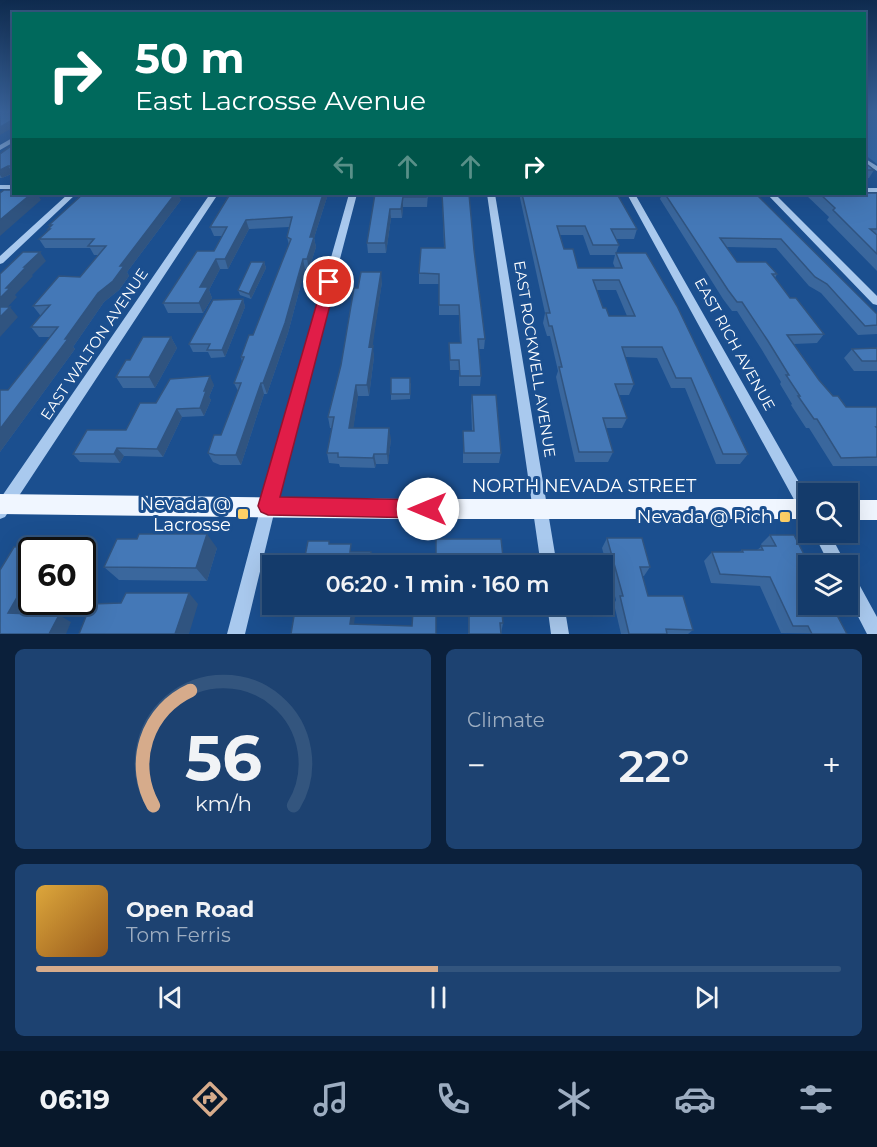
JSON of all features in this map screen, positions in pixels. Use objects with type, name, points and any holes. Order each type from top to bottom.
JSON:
[{"type":"main road","name":"NORTH NEVADA STREET","points":[[2,507],[268,506],[798,510]]},
{"type":"main road","points":[[858,510],[877,510]]},
{"type":"street","points":[[0,261],[71,195]]},
{"type":"street","name":"EAST WALTON AVENUE","points":[[2,507],[213,195]]},
{"type":"street","points":[[236,634],[268,506],[354,195]]},
{"type":"street","name":"EAST ROCKWELL AVENUE","points":[[491,195],[547,555]]},
{"type":"street","name":"EAST RICH AVENUE","points":[[632,195],[798,492]]},
{"type":"street","points":[[772,195],[877,302]]},
{"type":"street","points":[[858,599],[877,634]]},
{"type":"street","points":[[557,615],[560,634]]},
{"type":"shaded area","points":[[866,141],[877,141],[877,164],[866,156]]},
{"type":"building","points":[[12,145],[12,166],[0,170],[0,154]]},
{"type":"building","points":[[866,164],[874,170],[866,170]]},
{"type":"building","points":[[4,190],[12,190],[12,195],[30,195],[0,220],[0,193]]},
{"type":"building","points":[[877,193],[877,229],[870,229],[877,235],[877,254],[821,195],[866,195]]},
{"type":"building","points":[[82,195],[174,195],[120,266],[124,266],[113,281],[98,293],[65,339],[68,339],[0,429],[0,390],[8,390],[58,327],[31,327],[50,305],[33,306],[59,276],[80,277],[106,246],[88,246],[94,239],[39,239],[50,229],[48,229],[52,225],[49,225]]},
{"type":"building","points":[[229,195],[323,195],[310,237],[314,237],[307,259],[303,259],[285,323],[236,455],[208,453],[214,435],[221,435],[241,383],[234,383],[244,357],[241,357],[249,335],[253,335],[291,239],[287,237],[292,217],[246,220],[225,259],[216,259],[200,287],[208,287],[199,303],[163,303],[197,251],[214,251],[227,227],[210,227]]},
{"type":"building","points":[[375,195],[427,195],[426,197],[403,197],[401,209],[390,209],[385,243],[367,243]]},
{"type":"building","points":[[442,195],[469,195],[485,339],[478,339],[481,376],[460,376],[459,360],[450,360],[449,343],[461,343],[459,305],[439,305],[439,274],[419,273],[421,248],[445,248]]},
{"type":"building","points":[[522,195],[618,195],[637,229],[611,229],[619,245],[593,245],[585,226],[557,226],[564,249],[573,249],[578,268],[622,268],[616,253],[646,253],[677,306],[748,454],[723,454],[691,378],[676,378],[662,347],[622,347],[634,384],[615,384],[627,418],[603,418],[613,452],[579,452],[559,367],[562,367],[552,326],[549,326],[546,313],[550,313]],"holes":[[[593,280],[619,280],[635,316],[609,316],[606,308],[603,308]]]},
{"type":"building","points":[[666,195],[757,195],[877,314],[877,325],[865,326],[827,284],[815,277],[781,239],[720,238],[737,262],[766,262],[777,274],[772,274],[790,298],[796,298],[824,334],[787,335],[833,396],[838,396],[846,407],[877,407],[877,457],[841,458],[817,419],[814,419],[798,396],[800,396],[786,375],[789,375],[742,302],[737,302]]},
{"type":"building","points":[[23,252],[40,252],[24,267],[26,267],[6,288],[10,288],[0,298],[0,274]]},
{"type":"building","points":[[251,262],[264,262],[249,294],[238,290]]},
{"type":"building","points":[[361,272],[381,272],[369,347],[373,346],[367,385],[356,385],[349,428],[389,428],[387,454],[374,454],[373,458],[338,457],[338,453],[327,453],[334,417],[328,417],[341,365],[354,288],[358,288]]},
{"type":"building","points":[[243,299],[222,350],[207,350],[210,344],[189,344],[213,300]]},
{"type":"building","points":[[0,307],[10,307],[0,317]]},
{"type":"building","points":[[143,337],[171,337],[149,377],[116,377],[126,360],[130,360]]},
{"type":"building","points":[[877,348],[877,361],[862,361],[852,349]]},
{"type":"building","points":[[210,376],[200,408],[177,409],[157,449],[117,448],[114,454],[73,454],[87,430],[126,430],[140,403],[156,403],[170,379]]},
{"type":"building","points":[[391,378],[410,378],[410,394],[391,394]]},
{"type":"building","points":[[472,395],[496,395],[501,453],[464,453],[463,431],[474,431]]},
{"type":"building","points":[[139,534],[207,534],[196,568],[104,567],[117,539],[137,539]]},
{"type":"building","points":[[770,535],[794,535],[804,555],[798,555],[798,615],[837,615],[847,634],[812,634],[808,626],[793,626],[770,577],[720,574],[712,552],[743,552],[742,550],[763,550],[761,546],[776,546]]},
{"type":"building","points":[[607,538],[642,538],[650,567],[640,567],[648,596],[683,596],[693,630],[666,629],[667,634],[629,634],[620,596],[623,596]]},
{"type":"building","points":[[436,539],[501,539],[503,555],[436,555]]},
{"type":"building","points":[[308,541],[351,544],[350,552],[371,552],[371,555],[305,555]]},
{"type":"building","points":[[14,547],[18,547],[18,596],[8,613],[59,615],[49,634],[0,634],[0,570]]},
{"type":"building","points":[[126,593],[189,593],[175,634],[79,634],[87,615],[96,615],[96,604],[121,603]]},
{"type":"building","points":[[294,615],[351,615],[350,624],[412,626],[413,615],[436,615],[436,634],[291,634]]},
{"type":"building","points":[[469,615],[502,615],[501,634],[469,634]]},
{"type":"place","name":"Nevada @ Lacrosse","points":[[243,514]]},
{"type":"place","name":"Nevada @ Rich","points":[[785,517]]},
{"type":"route","points":[[329,282],[268,506],[428,509]]}]
